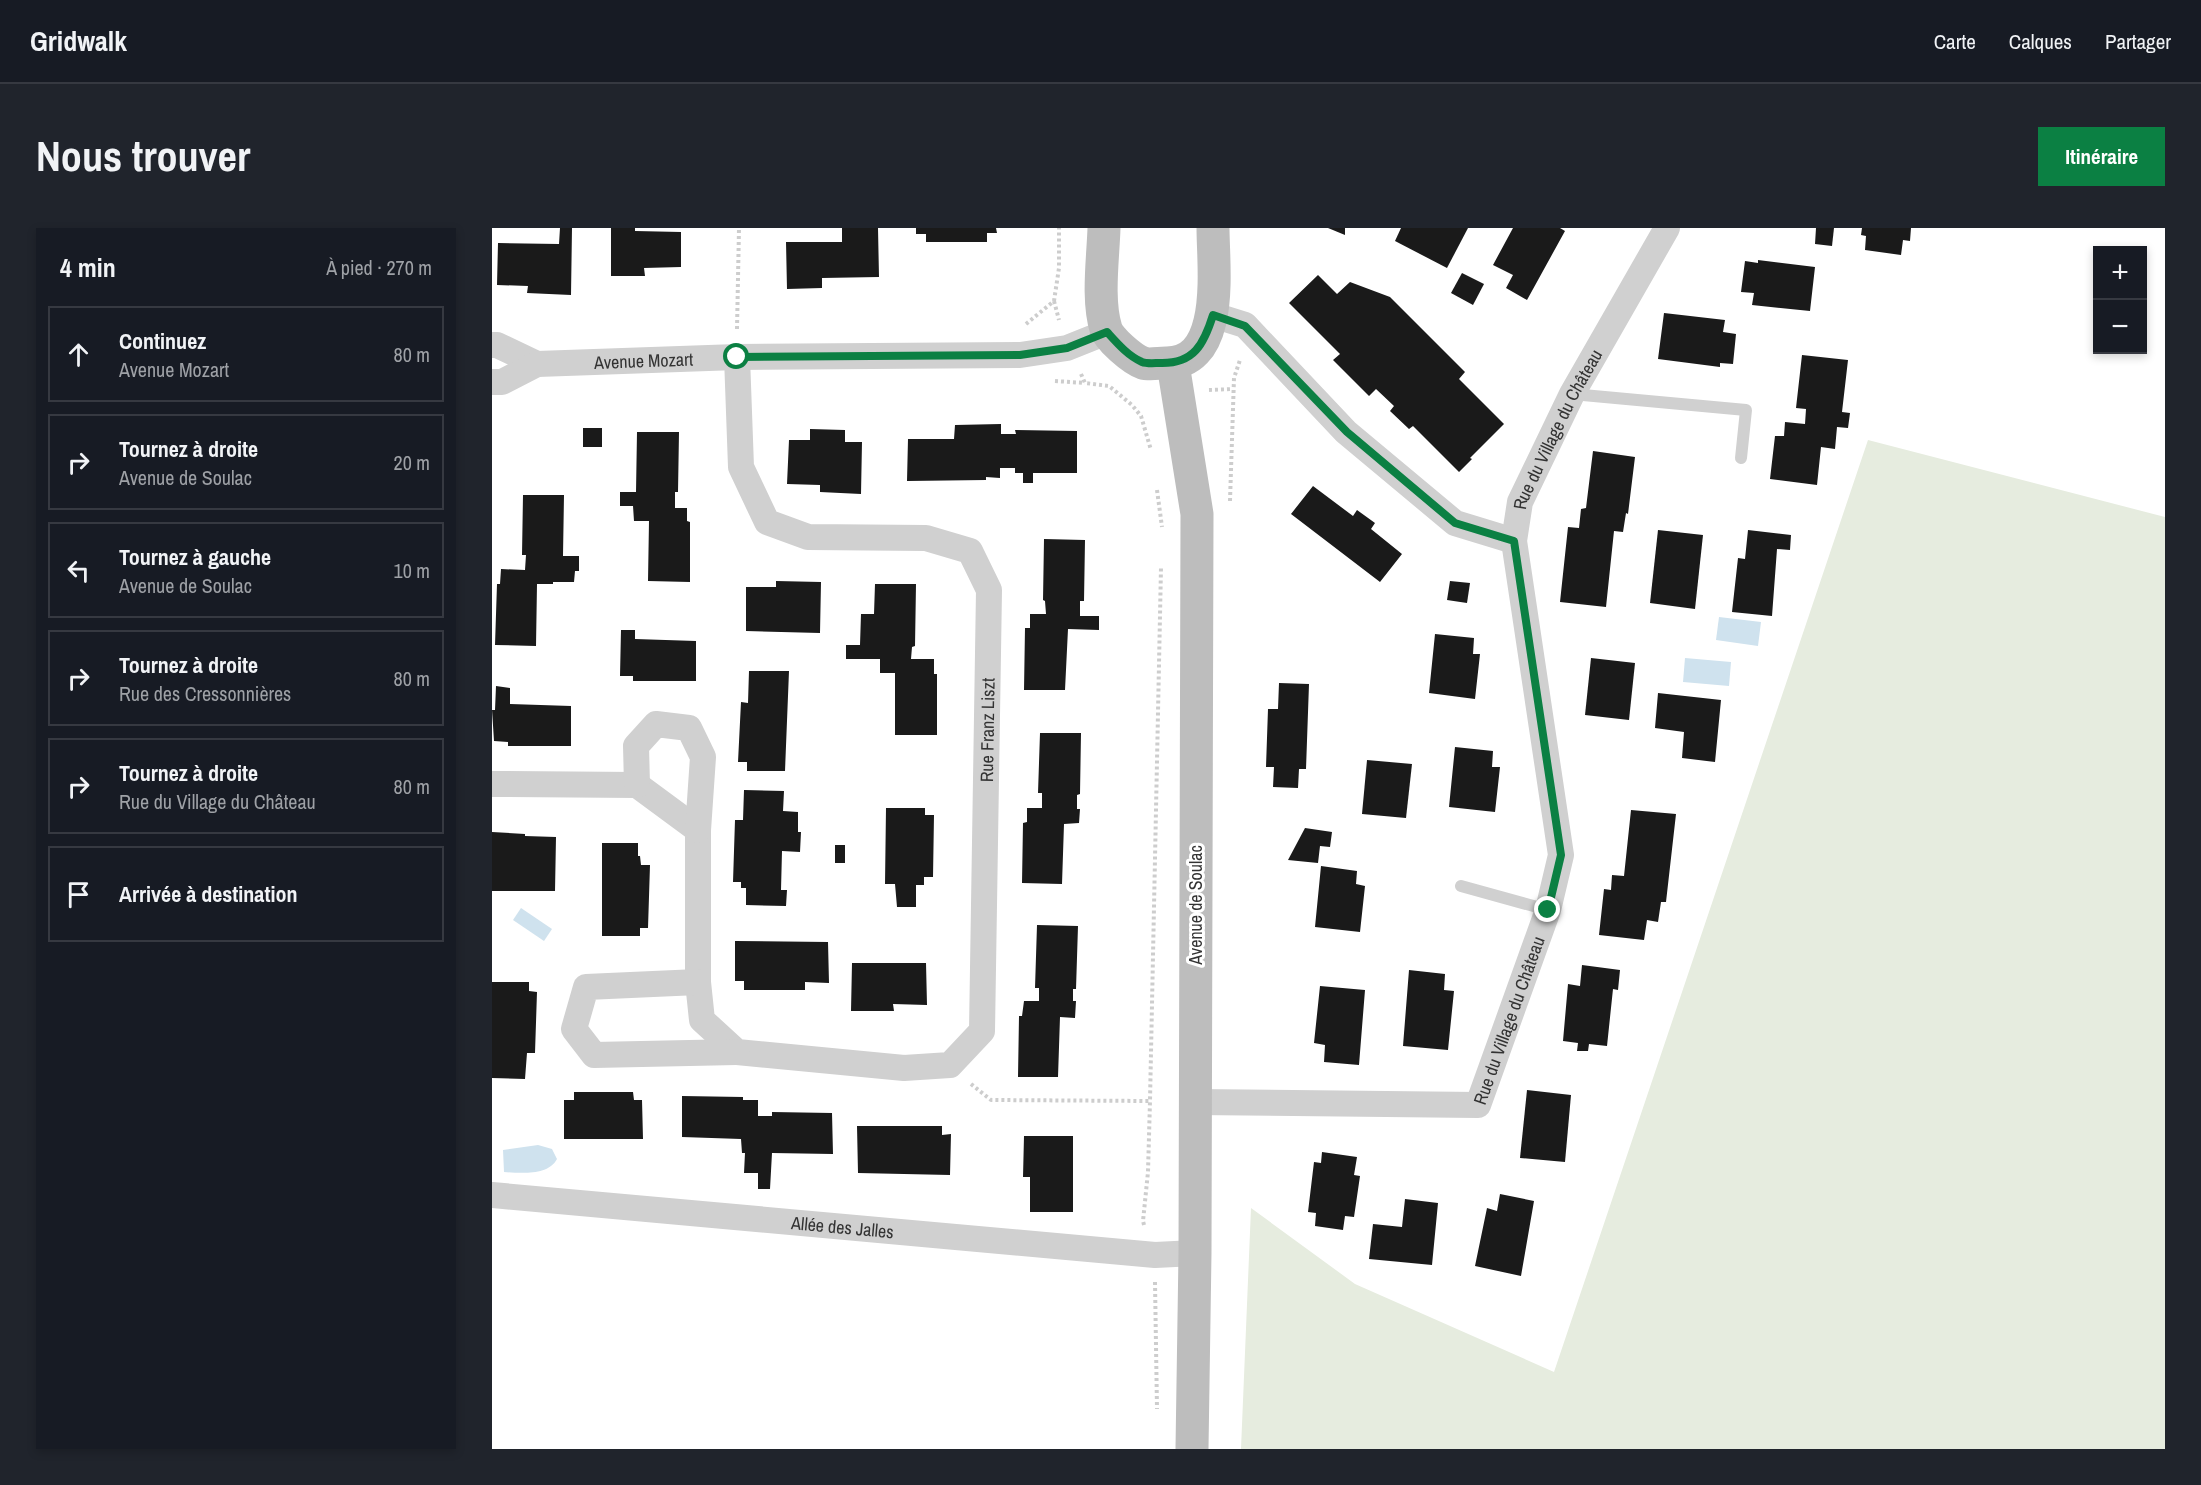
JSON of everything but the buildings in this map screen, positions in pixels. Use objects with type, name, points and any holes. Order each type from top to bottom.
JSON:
[{"type":"main road","points":[[1104,228],[1102,310],[1107,332],[1122,348],[1143,363],[1173,364],[1194,354],[1206,337],[1213,315],[1213,228]]},
{"type":"main road","name":"Avenue de Soulac","points":[[1173,364],[1197,514],[1195,1253],[1192,1449]]},
{"type":"street","name":"Rue du Village du Château","points":[[1194,1102],[1478,1105],[1548,910],[1561,855],[1514,541],[1520,502],[1572,394],[1667,228]]},
{"type":"street","points":[[1213,315],[1245,326],[1347,432],[1455,523],[1514,541]]},
{"type":"street","name":"Avenue Mozart","points":[[492,382],[502,382],[537,364],[737,357],[1001,356],[1067,348],[1107,332]]},
{"type":"street","name":"Avenue Mozart","points":[[492,345],[497,345],[537,364]]},
{"type":"street","name":"Rue Franz Liszt","points":[[737,357],[741,467],[767,522],[808,537],[926,538],[970,552],[989,590],[982,1031],[950,1065]]},
{"type":"street","points":[[637,785],[636,746],[656,724],[689,728],[703,757],[698,830],[698,982],[702,1020],[737,1052]]},
{"type":"street","points":[[492,784],[637,785],[698,830]]},
{"type":"street","points":[[698,982],[586,987],[574,1029],[594,1055],[737,1052],[904,1068],[950,1065]]},
{"type":"street","name":"Allée des Jalles","points":[[492,1195],[1155,1255],[1195,1253]]},
{"type":"lane","points":[[1572,394],[1746,410],[1741,458]]},
{"type":"lane","points":[[1461,886],[1548,910]]},
{"type":"path","points":[[737,357],[739,228]]},
{"type":"path","points":[[1059,228],[1059,268],[1054,301],[1067,348],[1085,383],[1109,386],[1132,405],[1141,416],[1148,435],[1151,453]]},
{"type":"path","points":[[1001,356],[1029,320],[1054,301]]},
{"type":"path","points":[[1156,483],[1162,529]]},
{"type":"path","points":[[1157,1415],[1155,1255],[1143,1221],[1148,1172],[1150,1101],[1161,564]]},
{"type":"path","points":[[950,1065],[991,1100],[1150,1101]]},
{"type":"shaded area","points":[[1868,440],[2165,517],[2165,1449],[1241,1449],[1251,1208],[1355,1284],[1554,1372]]},
{"type":"water","points":[[1719,617],[1761,622],[1758,646],[1716,640]]},
{"type":"water","points":[[1685,658],[1731,662],[1729,686],[1683,682]]},
{"type":"water","points":[[521,908],[552,929],[544,941],[513,920]]},
{"type":"water","points":[[538,1145],[552,1149],[557,1159],[553,1164],[541,1171],[504,1172],[503,1150]]},
{"type":"route","points":[[737,357],[1020,355],[1067,348],[1107,332],[1122,348],[1143,363],[1173,364],[1194,354],[1206,337],[1213,315],[1245,326],[1347,432],[1455,523],[1514,541],[1561,855],[1548,910]]}]
